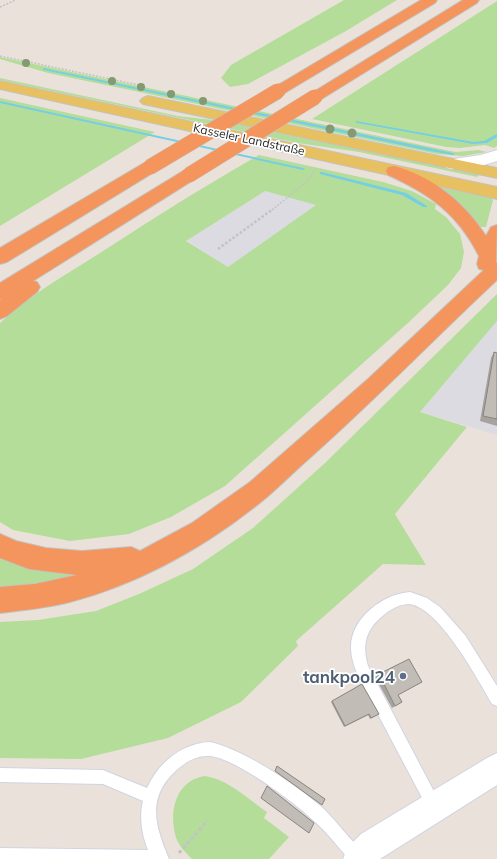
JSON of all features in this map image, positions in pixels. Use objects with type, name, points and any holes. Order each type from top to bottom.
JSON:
[{"type":"highway","points":[[0,257],[430,0]]},
{"type":"highway","points":[[0,292],[472,0]]},
{"type":"highway","points":[[394,171],[415,180],[435,192],[453,206],[468,221],[493,263]]},
{"type":"highway","points":[[0,243],[67,217]]},
{"type":"highway","points":[[0,311],[99,230]]},
{"type":"highway","points":[[0,600],[34,597],[87,584],[123,572],[186,541],[258,490],[383,379],[474,289],[493,263],[497,231]]},
{"type":"highway","points":[[0,546],[28,555],[55,561],[87,564],[116,562],[158,554]]},
{"type":"main road","name":"Kasseler Landstraße","points":[[0,85],[497,193]]},
{"type":"main road","name":"Kasseler Landstraße","points":[[137,99],[497,173]]},
{"type":"street","points":[[453,164],[484,160],[497,155]]},
{"type":"street","points":[[358,859],[372,845],[497,768]]},
{"type":"lane","points":[[434,806],[366,676],[358,651],[362,630],[366,623],[378,612],[395,601],[411,598],[422,602],[436,611],[449,625],[497,699]]},
{"type":"lane","points":[[165,859],[151,837],[149,812],[151,797],[160,775],[184,756],[201,750],[221,751],[264,775],[319,815],[358,859]]},
{"type":"lane","points":[[0,775],[103,776],[151,797]]},
{"type":"lane","points":[[0,856],[165,859]]},
{"type":"path","points":[[0,7],[16,0]]},
{"type":"path","points":[[218,249],[289,197],[308,181],[323,155]]},
{"type":"path","points":[[165,859],[207,821]]},
{"type":"shaded area","points":[[265,191],[317,205],[228,267],[186,240]]},
{"type":"shaded area","points":[[497,321],[497,435],[420,412]]},
{"type":"green space","points":[[344,0],[397,0],[346,31],[248,84],[230,87],[221,78],[231,65]]},
{"type":"green space","points":[[497,1],[497,146],[494,148],[485,145],[460,148],[446,147],[312,119]]},
{"type":"green space","points":[[0,57],[456,152],[478,150],[487,152],[463,156],[437,154],[48,73],[0,59]]},
{"type":"green space","points":[[0,78],[178,116],[213,120],[479,175],[477,177],[359,152],[298,143],[0,80]]},
{"type":"green space","points":[[0,98],[155,132],[0,226]]},
{"type":"green space","points":[[259,155],[383,182],[412,191],[436,204],[435,209],[446,217],[460,234],[464,252],[461,268],[448,285],[409,322],[225,486],[171,517],[129,534],[70,541],[13,530],[0,522],[0,323],[24,303],[50,285],[239,166]],"holes":[[[265,191],[316,205],[228,267],[186,241]]]},
{"type":"green space","points":[[437,187],[491,198],[493,200],[486,227],[481,227],[465,209]]},
{"type":"green space","points":[[497,294],[497,321],[420,412],[467,427],[395,514],[426,565],[383,564],[296,641],[298,646],[241,702],[168,738],[81,759],[0,758],[0,622],[38,620],[96,611],[139,594],[193,569],[253,528],[325,463]]},
{"type":"green space","points":[[0,559],[47,572],[112,573],[0,592]]},
{"type":"green space","points":[[205,776],[230,785],[267,812],[264,818],[289,837],[269,859],[192,859],[182,848],[176,838],[173,824],[174,806],[177,797],[188,783]]},
{"type":"building","points":[[494,352],[497,353],[497,419],[483,416]]},
{"type":"building","points":[[409,659],[422,682],[398,695],[402,702],[395,706],[379,674]]},
{"type":"building","points":[[362,684],[379,714],[371,718],[369,714],[345,726],[332,701]]},
{"type":"building","points":[[277,766],[325,799],[322,805],[275,771]]},
{"type":"building","points":[[267,786],[314,823],[309,833],[261,798]]},
{"type":"waterway","points":[[44,69],[453,154]]},
{"type":"waterway","points":[[0,102],[303,169]]},
{"type":"waterway","points":[[358,122],[473,143],[485,142],[497,135]]},
{"type":"waterway","points":[[322,173],[404,194],[425,206]]},
{"type":"place","name":"tankpool24","points":[[403,676]]}]
